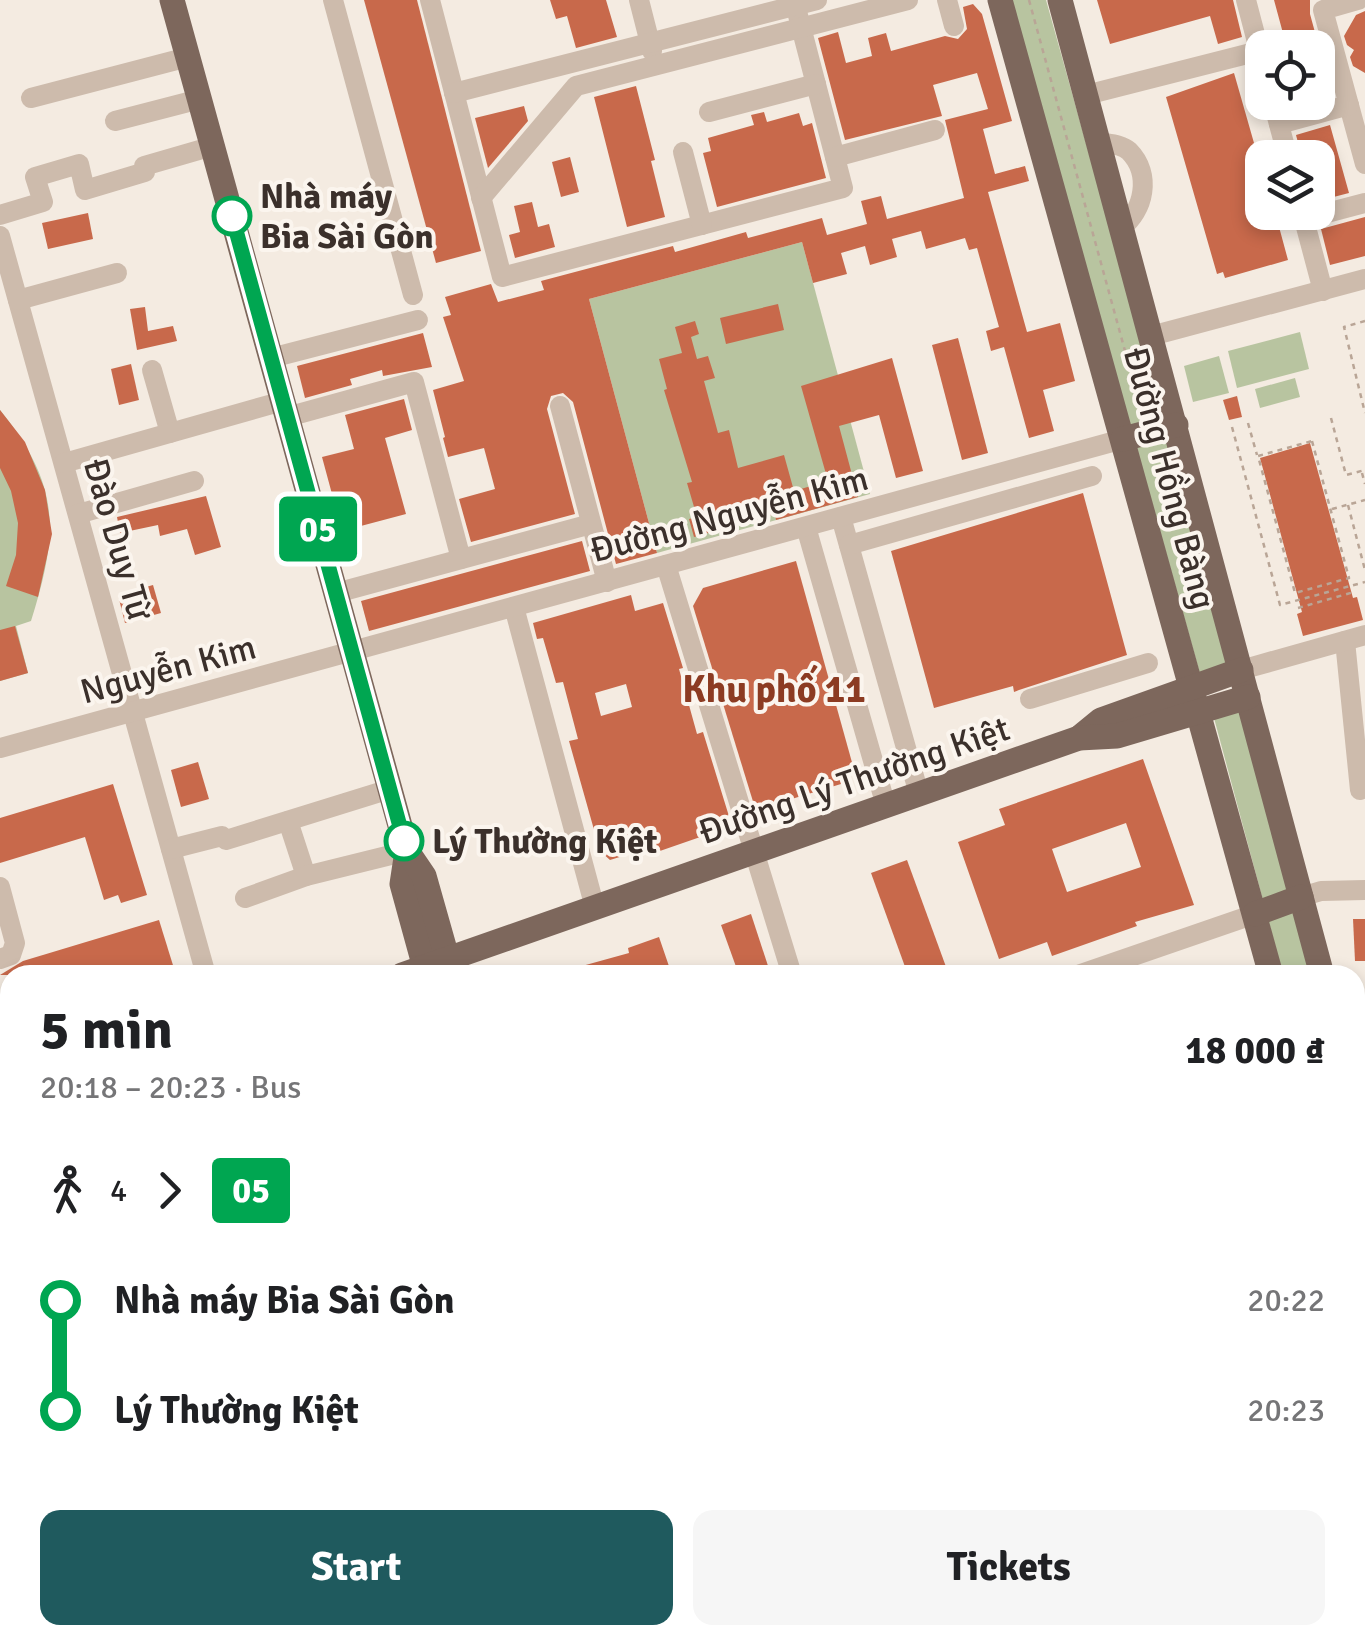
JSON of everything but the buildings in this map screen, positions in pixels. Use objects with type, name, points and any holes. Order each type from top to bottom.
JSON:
[{"type":"main road","points":[[172,0],[407,852],[402,884],[429,965]]},
{"type":"main road","name":"Đường Hồng Bàng","points":[[1000,0],[1268,965]]},
{"type":"main road","name":"Đường Hồng Bàng","points":[[1060,0],[1319,965]]},
{"type":"main road","points":[[1123,439],[1176,425]]},
{"type":"main road","points":[[1194,700],[1241,670]]},
{"type":"main road","points":[[1194,700],[1248,697]]},
{"type":"main road","name":"Đường Lý Thường Kiệt","points":[[444,965],[1079,738],[1117,736],[1157,724],[1194,700]]},
{"type":"main road","name":"Đường Lý Thường Kiệt","points":[[1079,738],[1101,720],[1194,700]]},
{"type":"main road","points":[[1157,724],[1208,749]]},
{"type":"main road","points":[[1254,914],[1301,897]]},
{"type":"street","points":[[333,0],[413,294]]},
{"type":"street","points":[[430,0],[502,277],[843,188],[795,3]]},
{"type":"street","points":[[639,0],[656,66]]},
{"type":"street","points":[[454,94],[817,0]]},
{"type":"street","points":[[481,198],[576,86],[908,0]]},
{"type":"street","points":[[947,0],[954,26]]},
{"type":"street","points":[[1246,0],[1254,30]]},
{"type":"street","points":[[1358,0],[1324,10],[1365,164]]},
{"type":"street","points":[[755,16],[761,38]]},
{"type":"street","points":[[31,98],[188,57]]},
{"type":"street","points":[[1086,94],[1245,60]]},
{"type":"street","points":[[579,61],[585,84]]},
{"type":"street","points":[[710,112],[816,84]]},
{"type":"street","points":[[115,121],[200,99]]},
{"type":"street","points":[[1279,124],[1349,105]]},
{"type":"street","points":[[1278,120],[1283,140]]},
{"type":"street","points":[[835,157],[935,130]]},
{"type":"street","points":[[0,215],[43,202],[35,177],[62,168],[79,164],[85,190],[145,172],[144,166],[213,146]]},
{"type":"street","points":[[683,152],[702,225]]},
{"type":"street","points":[[1335,209],[1365,203]]},
{"type":"street","points":[[1307,230],[1322,291]]},
{"type":"street","name":"Đào Duy Từ","points":[[0,237],[203,965]]},
{"type":"street","points":[[18,300],[118,273]]},
{"type":"street","points":[[1151,336],[1365,280]]},
{"type":"street","points":[[271,358],[418,320]]},
{"type":"street","points":[[152,370],[170,433]]},
{"type":"street","points":[[64,463],[170,433],[414,382],[462,559]]},
{"type":"street","points":[[560,406],[606,582]]},
{"type":"street","name":"Đường Nguyễn Kim","points":[[352,652],[1123,439]]},
{"type":"street","points":[[849,545],[1092,476]]},
{"type":"street","points":[[78,514],[194,481]]},
{"type":"street","points":[[841,517],[919,794]]},
{"type":"street","points":[[336,593],[591,524]]},
{"type":"street","points":[[806,527],[886,806]]},
{"type":"street","points":[[666,565],[789,965]]},
{"type":"street","points":[[514,607],[595,908]]},
{"type":"street","points":[[1241,670],[1355,638],[1360,790]]},
{"type":"street","name":"Nguyễn Kim","points":[[0,748],[352,652]]},
{"type":"street","points":[[1030,699],[1148,662]]},
{"type":"street","points":[[171,849],[222,836],[226,840],[390,789]]},
{"type":"street","points":[[288,821],[306,876]]},
{"type":"street","points":[[245,898],[306,876],[407,852]]},
{"type":"street","points":[[0,887],[15,943],[11,955],[0,958]]},
{"type":"street","points":[[1301,897],[1321,890],[1365,890]]},
{"type":"street","points":[[1107,965],[1254,914]]},
{"type":"path","points":[[1029,0],[1142,415]]},
{"type":"path","points":[[1365,321],[1344,327],[1365,413]]},
{"type":"path","points":[[1331,418],[1346,475],[1363,471],[1365,484]]},
{"type":"path","points":[[1248,423],[1295,594],[1349,578],[1312,441],[1258,456]]},
{"type":"path","points":[[1232,427],[1280,605],[1365,582]]},
{"type":"path","points":[[1330,510],[1365,500]]},
{"type":"path","points":[[1348,505],[1365,570]]},
{"type":"path","points":[[1357,539],[1365,537]]},
{"type":"path","points":[[1321,586],[1325,601]]},
{"type":"path","points":[[1298,608],[1354,592]]},
{"type":"green space","points":[[1011,0],[1046,0],[1232,665],[1200,674]]},
{"type":"green space","points":[[802,242],[870,494],[657,553],[589,299]]},
{"type":"green space","points":[[1300,332],[1309,369],[1237,388],[1228,351]]},
{"type":"green space","points":[[1219,356],[1229,393],[1193,402],[1184,366]]},
{"type":"green space","points":[[1295,378],[1300,397],[1260,408],[1255,389]]},
{"type":"green space","points":[[0,410],[35,463],[49,511],[50,535],[31,621],[16,626],[28,673],[0,681]]},
{"type":"green space","points":[[1240,711],[1308,965],[1280,965],[1214,718]]},
{"type":"bus line","name":"05","points":[[232,216],[404,841]]},
{"type":"place","name":"Nhà máy Bia Sài Gòn","points":[[232,216]]},
{"type":"place","name":"Lý Thường Kiệt","points":[[404,841]]},
{"type":"district","name":"Khu phố 11","points":[[774,689]]}]
